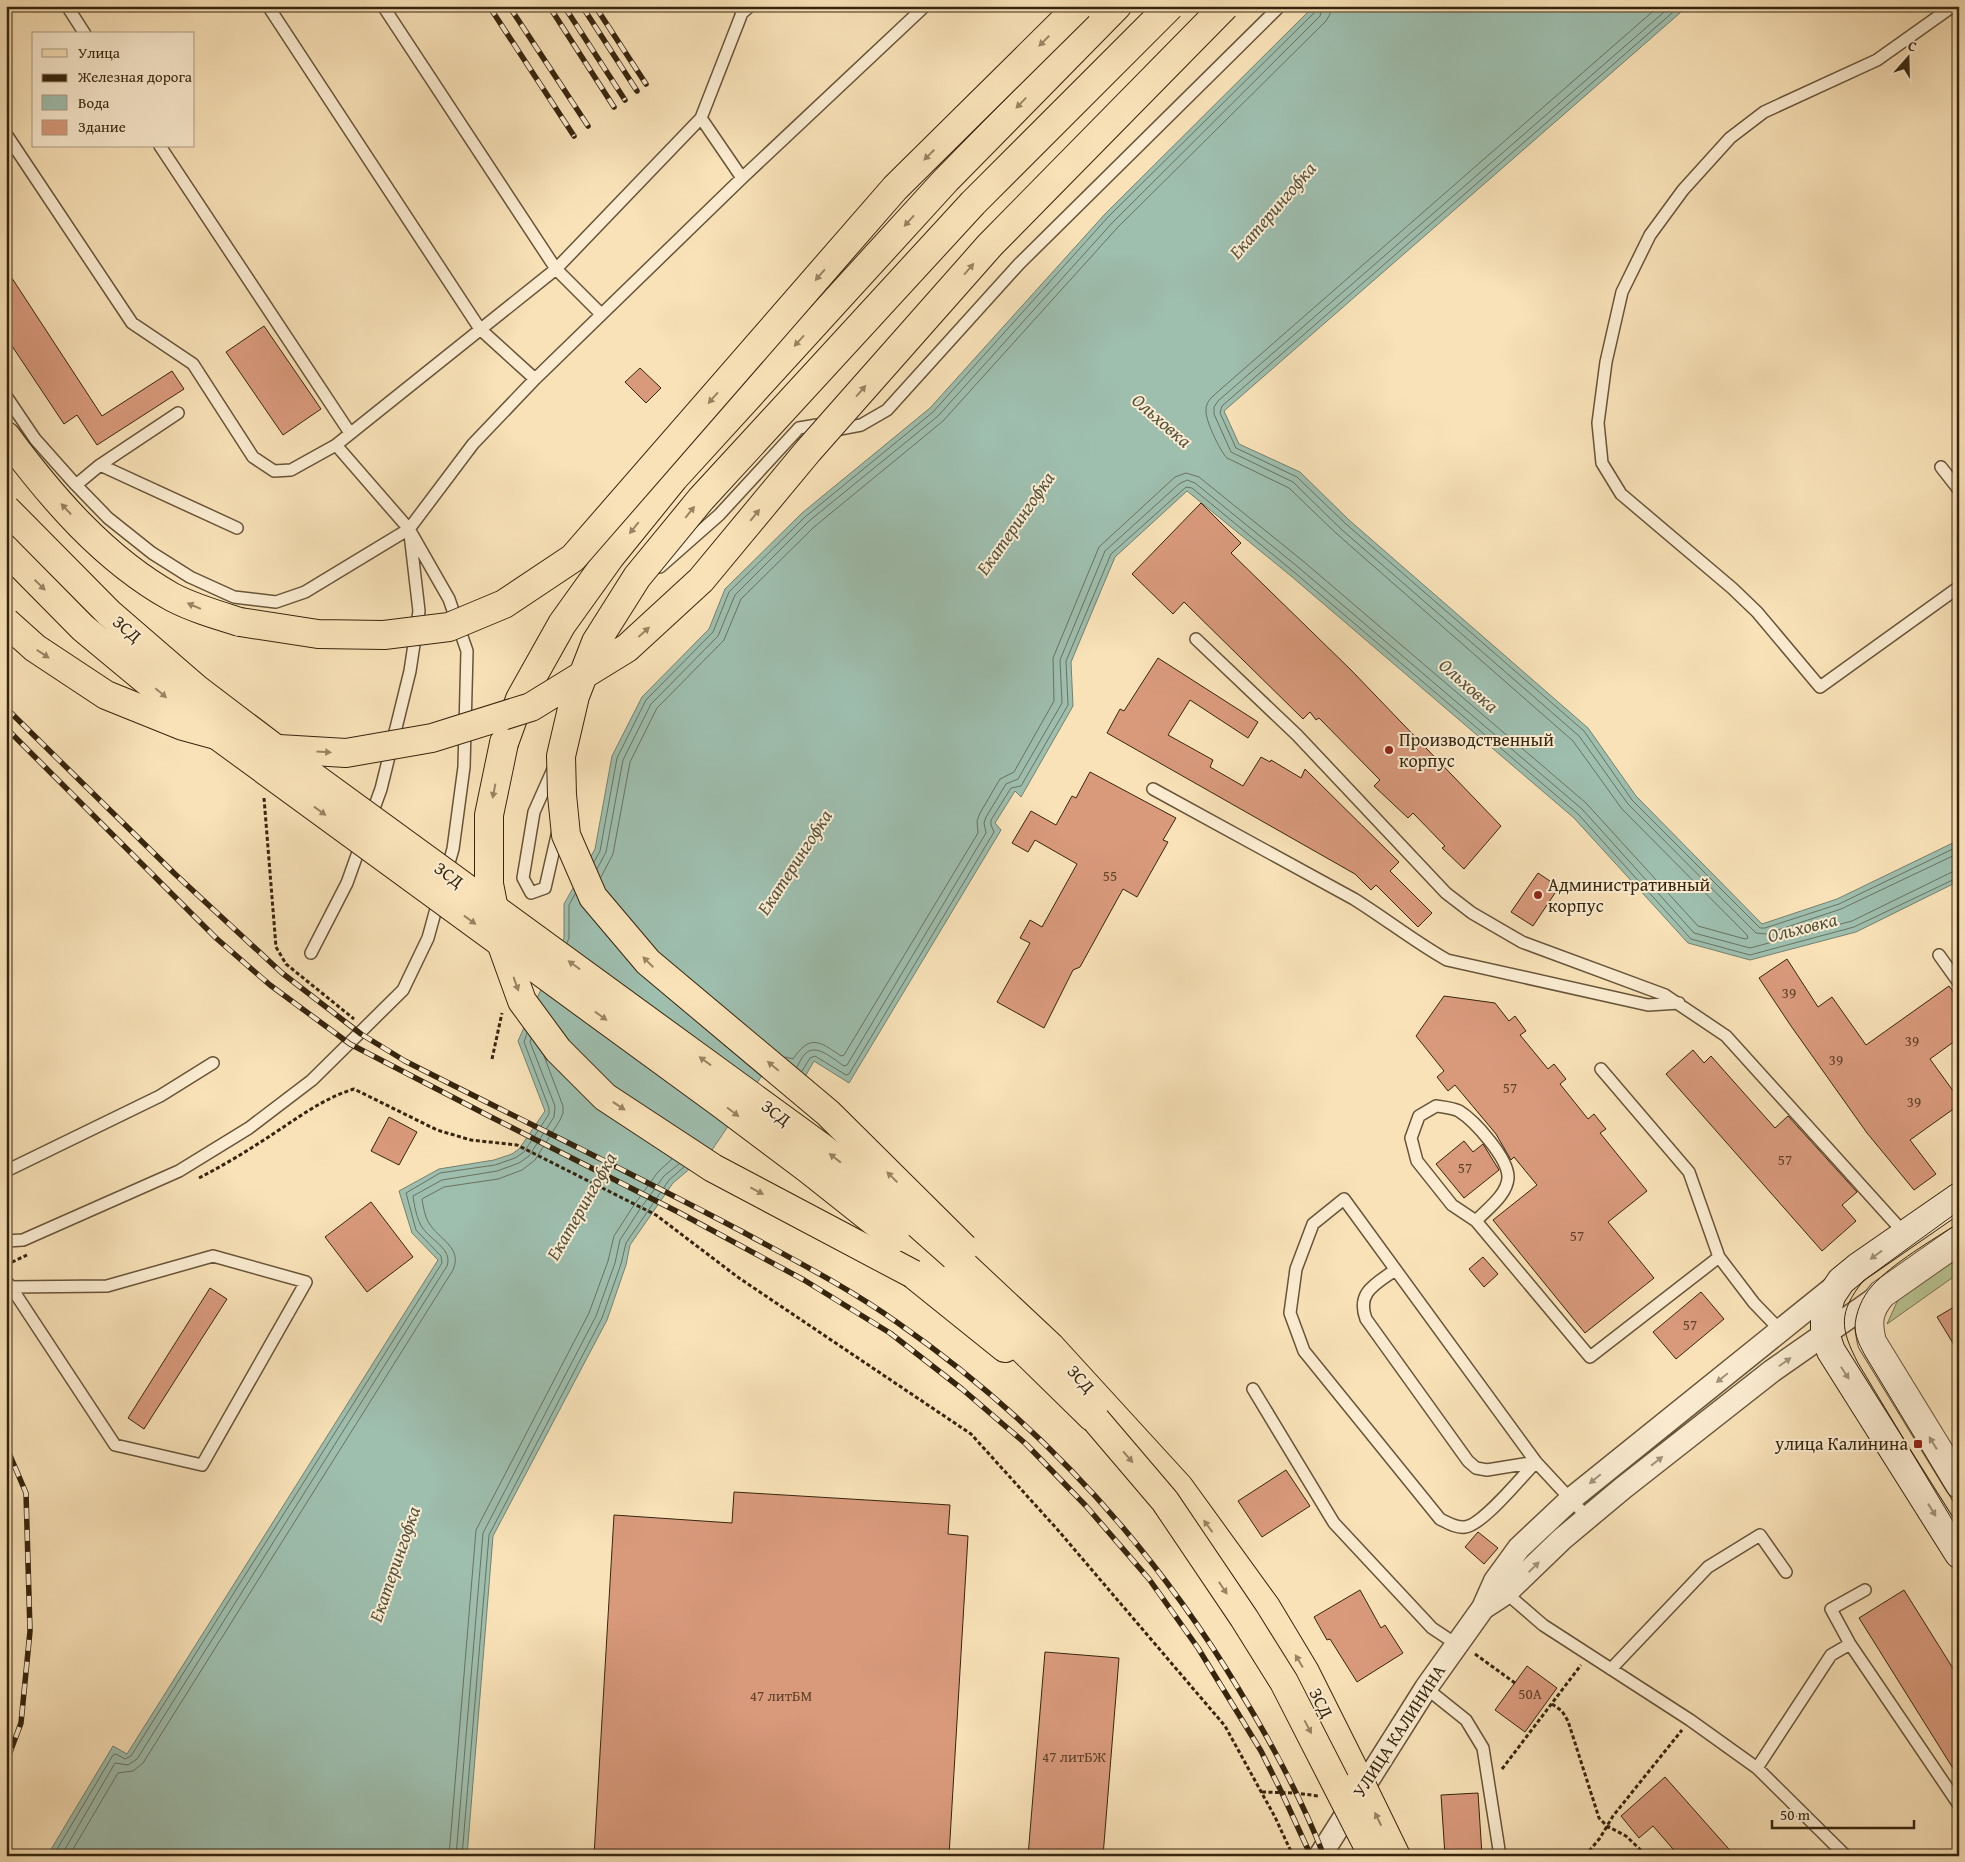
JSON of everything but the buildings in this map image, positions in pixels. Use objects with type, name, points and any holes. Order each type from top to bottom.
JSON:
[{"type":"main road","points":[[6,436],[66,510],[108,551],[139,575],[173,597],[240,622],[318,634],[384,635],[449,627],[504,604],[573,558],[895,188],[1079,6]]},
{"type":"main road","points":[[1096,1420],[913,1274],[713,1168],[605,1097],[558,1050],[522,1001],[500,940],[489,884],[489,815],[504,743],[520,699],[562,624],[610,558],[674,478],[946,180],[1117,6]]},
{"type":"main road","points":[[1051,1346],[964,1248],[828,1113],[648,962],[592,897],[566,835],[561,756],[574,696],[596,642],[637,577],[701,498],[973,203],[1170,6]]},
{"type":"main road","points":[[6,622],[35,648],[106,695],[183,726],[262,748],[346,753],[432,738],[531,707],[627,648],[701,580],[808,451],[990,245],[1225,6]]},
{"type":"main road","name":"ЗСД","points":[[6,509],[109,613],[198,690],[293,762],[820,1146],[909,1216],[1051,1346],[1179,1486],[1266,1607],[1305,1672],[1396,1856]]},
{"type":"main road","name":"ЗСД","points":[[6,550],[83,628],[177,706],[808,1169],[896,1238],[999,1326],[1096,1420],[1165,1501],[1244,1618],[1284,1682],[1373,1856]]},
{"type":"main road","name":"УЛИЦА КАЛИНИНА","points":[[1841,1281],[1959,1197]]},
{"type":"main road","name":"УЛИЦА КАЛИНИНА","points":[[1850,1314],[1959,1240]]},
{"type":"main road","points":[[1841,1281],[1831,1296],[1868,1329],[1872,1342],[1959,1484]]},
{"type":"main road","points":[[1850,1314],[1831,1351],[1959,1554]]},
{"type":"street","name":"УЛИЦА КАЛИНИНА","points":[[1320,1856],[1426,1688],[1465,1648],[1495,1581],[1519,1548],[1571,1499],[1841,1281]]},
{"type":"street","points":[[1787,1325],[1812,1312],[1850,1314]]},
{"type":"street","name":"УЛИЦА КАЛИНИНА","points":[[1482,1608],[1506,1593],[1587,1517],[1772,1371],[1850,1314]]},
{"type":"lane","points":[[67,6],[84,32]]},
{"type":"lane","points":[[268,6],[480,329],[535,379]]},
{"type":"lane","points":[[383,6],[556,269],[601,314]]},
{"type":"lane","points":[[6,396],[35,439],[108,518],[152,553],[190,578],[234,597],[276,602],[306,592],[410,529],[473,444],[535,379],[742,178],[925,6]]},
{"type":"lane","points":[[577,714],[561,819],[545,888],[531,893],[523,878],[534,812],[577,714],[608,646],[639,586],[719,515],[799,428],[817,425],[840,429],[861,425],[887,410],[1019,264],[1280,6]]},
{"type":"lane","points":[[1953,6],[1877,60],[1764,112],[1730,138],[1683,190],[1650,235],[1622,292],[1606,362],[1598,423],[1602,463],[1621,494],[1732,588],[1757,612],[1820,687],[1959,587]]},
{"type":"lane","points":[[6,134],[132,323],[193,364],[253,457],[274,471],[291,470],[336,445],[556,269],[701,118],[743,8]]},
{"type":"lane","points":[[701,118],[742,178]]},
{"type":"lane","points":[[161,148],[350,433]]},
{"type":"lane","points":[[76,484],[100,464],[178,413]]},
{"type":"lane","points":[[6,1241],[22,1240],[179,1170],[249,1128],[304,1086],[366,1029],[403,990],[428,938],[452,849],[464,767],[467,651],[449,599],[410,529],[336,445]]},
{"type":"lane","points":[[100,464],[237,528]]},
{"type":"lane","points":[[1941,467],[1959,490]]},
{"type":"lane","points":[[6,502],[258,735]]},
{"type":"lane","points":[[311,953],[347,882],[381,789],[410,671],[419,611],[410,529]]},
{"type":"lane","points":[[1196,639],[1297,736],[1446,893],[1472,913],[1522,942],[1665,995],[1726,1036],[1905,1234]]},
{"type":"lane","points":[[1153,789],[1354,899],[1447,960],[1648,1005],[1679,1003]]},
{"type":"lane","points":[[1939,955],[1959,982]]},
{"type":"lane","points":[[6,1171],[160,1096],[213,1063]]},
{"type":"lane","points":[[1602,1069],[1689,1172],[1719,1257],[1754,1303],[1787,1325]]},
{"type":"lane","points":[[1476,1220],[1503,1192],[1508,1178],[1506,1163],[1474,1122],[1457,1110],[1436,1106],[1419,1116],[1411,1138],[1417,1161],[1452,1205],[1476,1220],[1590,1357],[1719,1257]]},
{"type":"lane","points":[[1536,1462],[1480,1520],[1466,1527],[1452,1526],[1440,1519],[1304,1351],[1290,1313],[1296,1269],[1313,1224],[1344,1200],[1536,1462],[1587,1517]]},
{"type":"lane","points":[[213,1256],[306,1282],[202,1465],[116,1445],[8,1284],[107,1286],[213,1256]]},
{"type":"lane","points":[[1395,1270],[1372,1288],[1364,1298],[1362,1308],[1366,1319],[1468,1461],[1476,1468],[1487,1470],[1536,1462]]},
{"type":"lane","points":[[1253,1389],[1334,1524],[1432,1628],[1465,1648]]},
{"type":"lane","points":[[1611,1670],[1708,1567],[1760,1535],[1786,1572]]},
{"type":"lane","points":[[1865,1590],[1831,1608],[1850,1644],[1959,1805]]},
{"type":"lane","points":[[1506,1593],[1543,1625],[1690,1720],[1757,1768],[1846,1856]]},
{"type":"lane","points":[[1757,1768],[1831,1655],[1850,1644]]},
{"type":"lane","points":[[1426,1688],[1466,1720],[1483,1748],[1500,1856]]},
{"type":"path","points":[[263,793],[276,947],[286,964],[366,1029]]},
{"type":"path","points":[[198,1179],[227,1163],[316,1106],[354,1089],[436,1130],[471,1140],[517,1144],[656,1215],[739,1278],[970,1434],[1057,1529],[1225,1726],[1293,1856]]},
{"type":"path","points":[[6,1265],[28,1254]]},
{"type":"path","points":[[1465,1648],[1515,1683]]},
{"type":"path","points":[[1489,1786],[1588,1655]]},
{"type":"path","points":[[1552,1704],[1562,1712],[1568,1721],[1599,1818],[1607,1826],[1626,1836],[1647,1856]]},
{"type":"path","points":[[1585,1856],[1600,1838],[1613,1816],[1690,1720]]},
{"type":"path","points":[[1261,1792],[1296,1793],[1325,1798]]},
{"type":"green space","points":[[1959,1258],[1959,1273],[1887,1324],[1897,1302],[1906,1293]]},
{"type":"water","points":[[1314,6],[1688,6],[1224,411],[1239,444],[1300,472],[1349,520],[1588,728],[1636,796],[1762,924],[1837,899],[1959,840],[1959,881],[1856,932],[1750,960],[1688,943],[1574,818],[1291,576],[1187,491],[1115,557],[1071,662],[1073,706],[1021,797],[1015,791],[995,823],[1001,830],[849,1083],[814,1061],[802,1082],[765,1071],[712,1150],[673,1183],[630,1245],[626,1265],[607,1320],[493,1536],[467,1856],[47,1856],[113,1746],[127,1754],[438,1260],[412,1233],[399,1191],[439,1169],[494,1160],[512,1154],[519,1149],[545,1111],[518,1041],[564,938],[564,904],[595,849],[612,756],[642,697],[709,629],[725,589],[802,513],[930,408],[1105,214]]},
{"type":"tram line","points":[[1959,1211],[1863,1281],[1849,1302],[1844,1321],[1848,1340],[1858,1363],[1959,1531]]},
{"type":"tram line","points":[[1959,1223],[1902,1260],[1872,1286],[1860,1306],[1855,1328],[1866,1357],[1959,1511]]},
{"type":"railway","points":[[489,6],[574,136]]},
{"type":"railway","points":[[509,6],[588,126]]},
{"type":"railway","points":[[549,6],[614,107]]},
{"type":"railway","points":[[564,6],[625,100]]},
{"type":"railway","points":[[582,6],[637,91]]},
{"type":"railway","points":[[595,6],[646,84]]},
{"type":"railway","points":[[6,708],[175,874],[282,973],[361,1034],[405,1061],[741,1231],[821,1275],[898,1323],[998,1401],[1044,1443],[1088,1488],[1168,1584],[1204,1635],[1262,1729],[1285,1770],[1324,1856]]},
{"type":"railway","points":[[6,728],[216,938],[270,985],[350,1044],[680,1213],[804,1280],[890,1333],[962,1389],[1026,1444],[1086,1506],[1149,1579],[1198,1648],[1261,1751],[1311,1856]]},
{"type":"railway","points":[[6,1446],[26,1493],[30,1631],[21,1723],[6,1763]]},
{"type":"place","name":"Производственный корпус","points":[[1389,750]]},
{"type":"place","name":"Административный корпус","points":[[1538,895]]},
{"type":"place","name":"улица Калинина","points":[[1918,1444]]},
{"type":"water label","name":"Екатерингофка","points":[[1272,210]]},
{"type":"water label","name":"Ольховка","points":[[1162,420]]},
{"type":"water label","name":"Екатерингофка","points":[[1015,523]]},
{"type":"water label","name":"Ольховка","points":[[1469,685]]},
{"type":"water label","name":"Екатерингофка","points":[[794,862]]},
{"type":"water label","name":"Ольховка","points":[[1802,927]]},
{"type":"water label","name":"Екатерингофка","points":[[581,1206]]},
{"type":"water label","name":"Екатерингофка","points":[[394,1564]]}]
